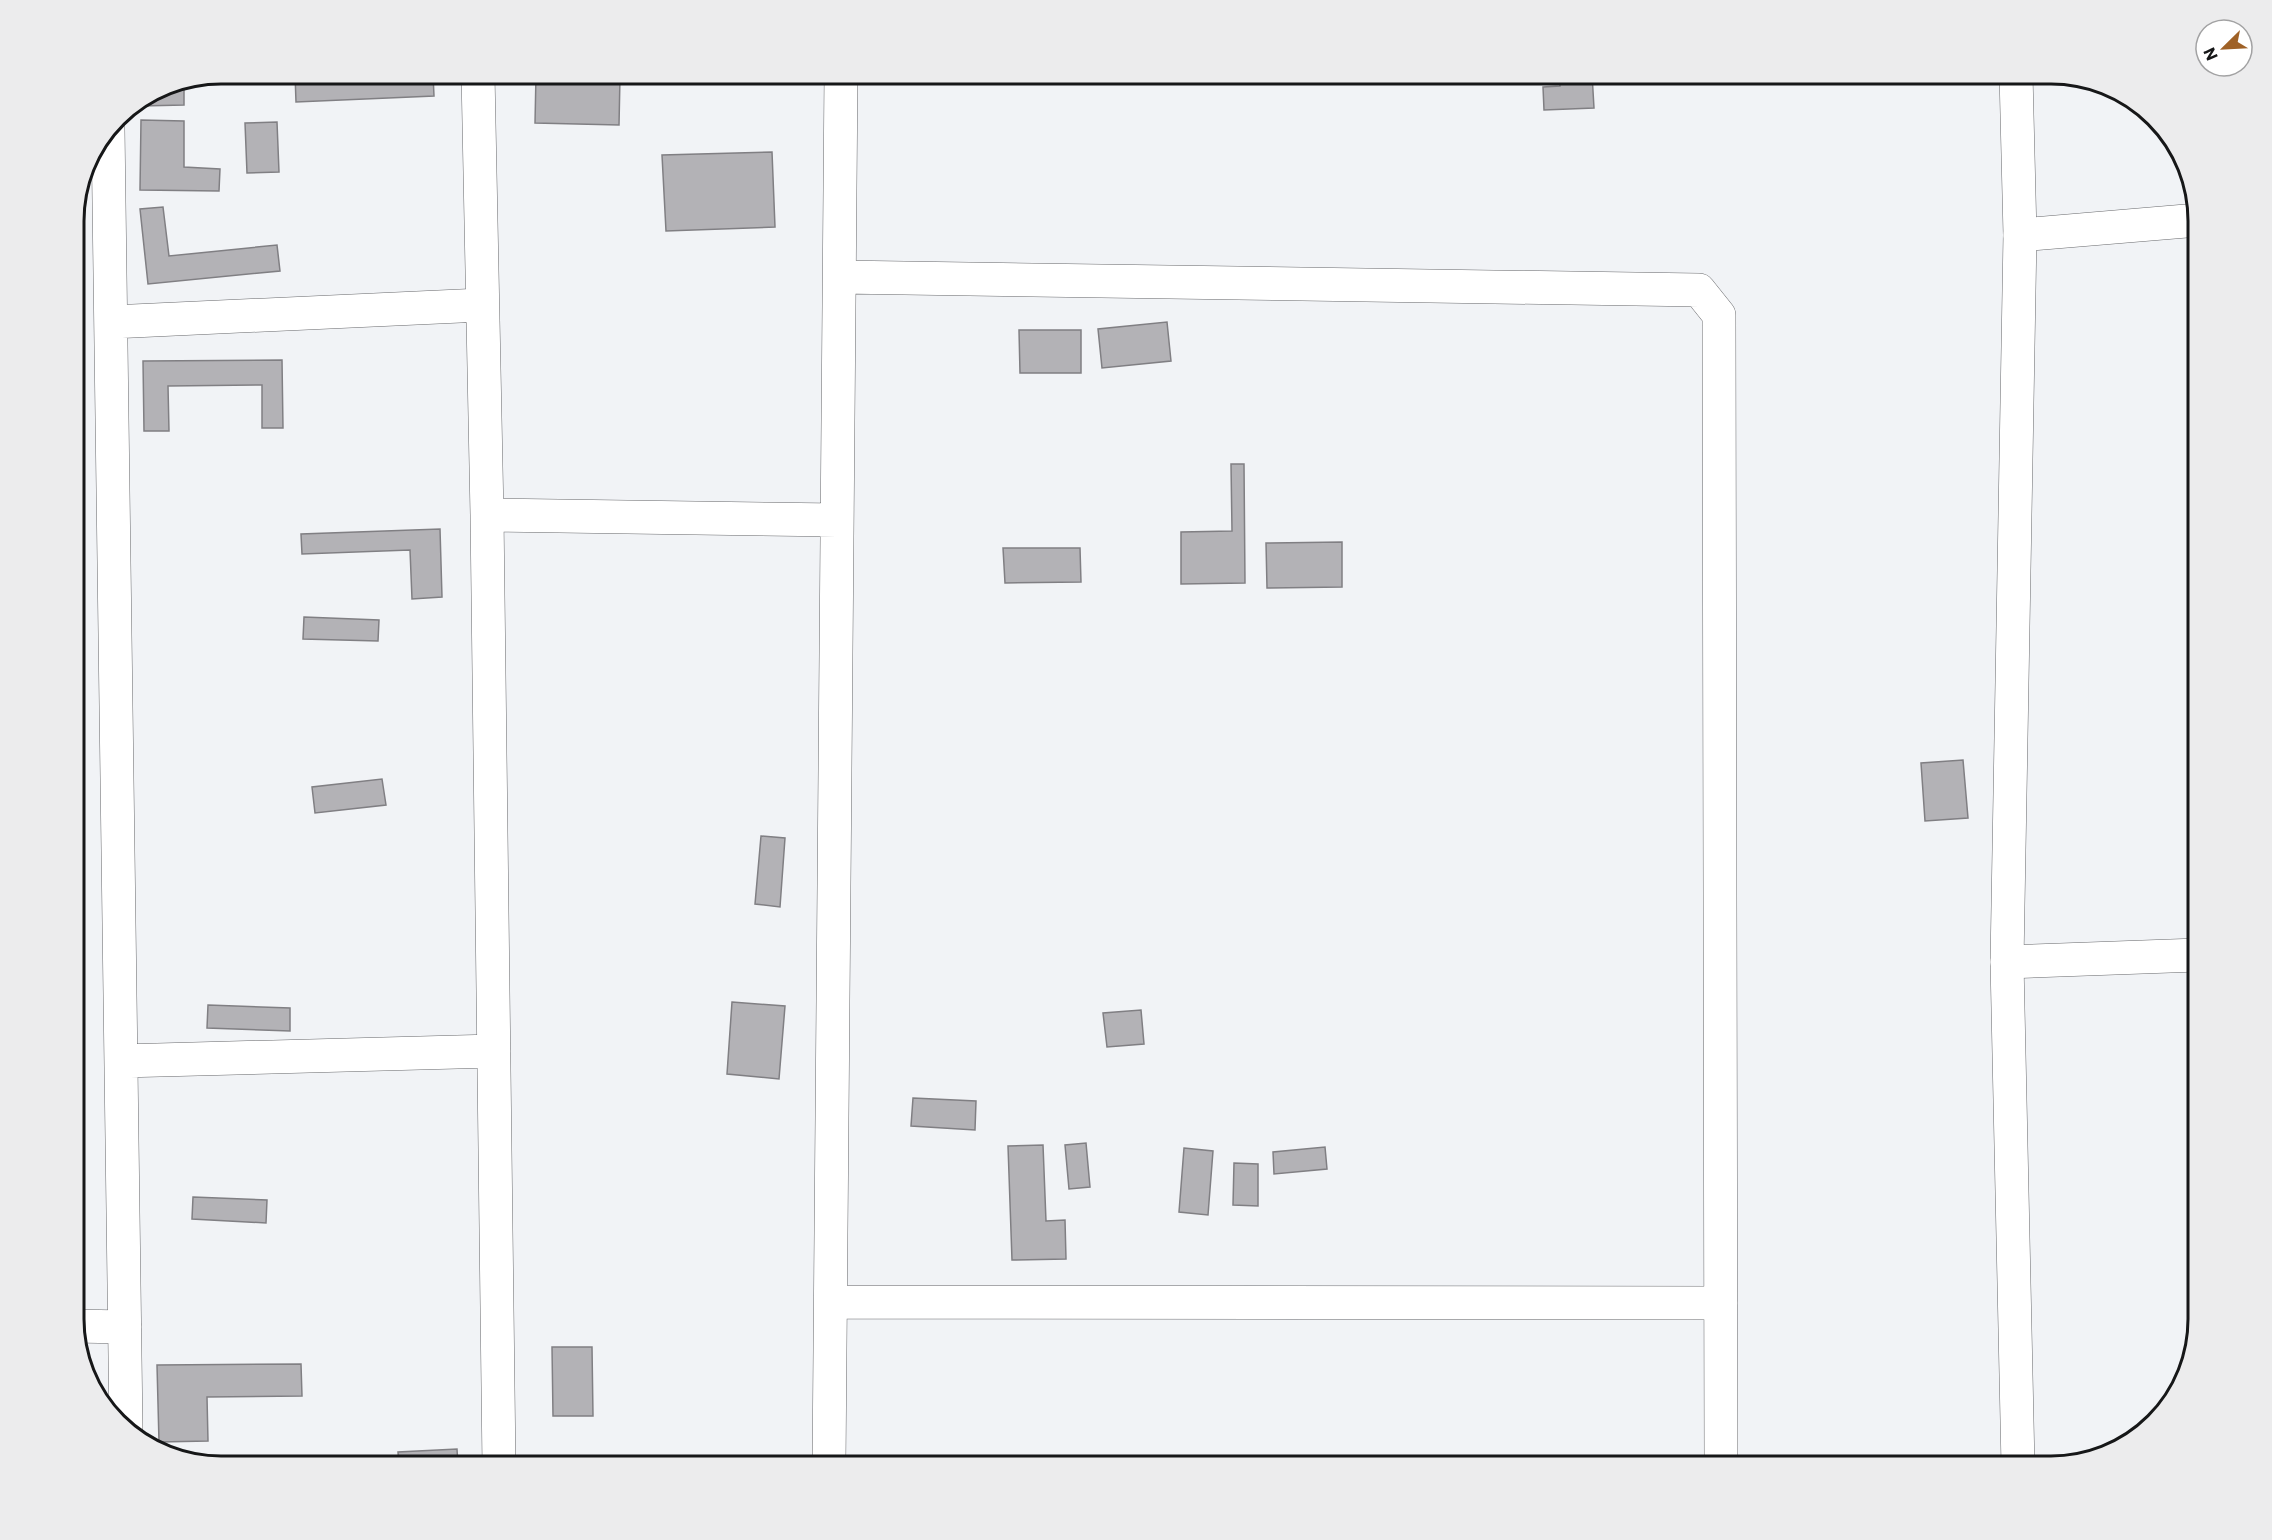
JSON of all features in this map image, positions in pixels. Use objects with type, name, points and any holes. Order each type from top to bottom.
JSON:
[{"type":"street","points":[[478,84],[487,515],[499,1456]]},
{"type":"street","points":[[829,1456],[841,84]]},
{"type":"street","points":[[2016,84],[2020,236],[2007,962],[2018,1456]]},
{"type":"street","points":[[108,143],[126,1418]]},
{"type":"street","points":[[2020,236],[2188,221]]},
{"type":"street","points":[[840,277],[1699,290],[1719,315],[1721,1456]]},
{"type":"street","points":[[111,322],[482,305]]},
{"type":"street","points":[[487,515],[837,520]]},
{"type":"street","points":[[2007,962],[2188,955]]},
{"type":"street","points":[[121,1061],[494,1051]]},
{"type":"street","points":[[831,1302],[1721,1303]]},
{"type":"street","points":[[84,1326],[125,1327]]},
{"type":"building","points":[[295,84],[433,84],[434,96],[296,102]]},
{"type":"building","points":[[536,84],[620,84],[619,125],[535,123]]},
{"type":"building","points":[[1560,84],[1593,84],[1594,108],[1544,110],[1543,87],[1560,86]]},
{"type":"building","points":[[184,90],[184,105],[147,106],[169,94]]},
{"type":"building","points":[[141,120],[184,121],[184,167],[220,169],[219,191],[140,190]]},
{"type":"building","points":[[277,122],[279,172],[247,173],[245,123]]},
{"type":"building","points":[[772,152],[775,227],[666,231],[662,155]]},
{"type":"building","points":[[163,207],[169,256],[277,245],[280,271],[148,284],[140,209]]},
{"type":"building","points":[[1167,322],[1171,361],[1102,368],[1098,329]]},
{"type":"building","points":[[1019,330],[1081,330],[1081,373],[1020,373]]},
{"type":"building","points":[[282,360],[283,428],[262,428],[262,385],[168,386],[169,431],[144,431],[143,361]]},
{"type":"building","points":[[1231,464],[1244,464],[1245,583],[1181,584],[1181,532],[1232,531]]},
{"type":"building","points":[[440,529],[442,597],[412,599],[410,550],[302,554],[301,534]]},
{"type":"building","points":[[1342,542],[1342,587],[1267,588],[1266,543]]},
{"type":"building","points":[[1003,548],[1080,548],[1081,582],[1005,583]]},
{"type":"building","points":[[304,617],[379,620],[378,641],[303,639]]},
{"type":"building","points":[[1963,760],[1968,818],[1925,821],[1921,763]]},
{"type":"building","points":[[382,779],[386,805],[315,813],[312,787]]},
{"type":"building","points":[[761,836],[785,838],[780,907],[755,904]]},
{"type":"building","points":[[732,1002],[785,1006],[779,1079],[727,1074]]},
{"type":"building","points":[[208,1005],[290,1008],[290,1031],[207,1028]]},
{"type":"building","points":[[1141,1010],[1144,1044],[1107,1047],[1103,1013]]},
{"type":"building","points":[[913,1098],[976,1101],[975,1130],[911,1126]]},
{"type":"building","points":[[1086,1143],[1090,1187],[1069,1189],[1065,1145]]},
{"type":"building","points":[[1043,1145],[1046,1221],[1065,1220],[1066,1259],[1012,1260],[1008,1146]]},
{"type":"building","points":[[1325,1147],[1327,1169],[1274,1174],[1273,1152]]},
{"type":"building","points":[[1184,1148],[1213,1151],[1208,1215],[1179,1212]]},
{"type":"building","points":[[1234,1163],[1258,1164],[1258,1206],[1233,1205]]},
{"type":"building","points":[[193,1197],[267,1200],[266,1223],[192,1219]]},
{"type":"building","points":[[552,1347],[592,1347],[593,1416],[553,1416]]},
{"type":"building","points":[[301,1364],[302,1396],[207,1397],[208,1441],[161,1442],[159,1441],[157,1365]]},
{"type":"building","points":[[457,1449],[457,1456],[398,1456],[398,1452]]}]
